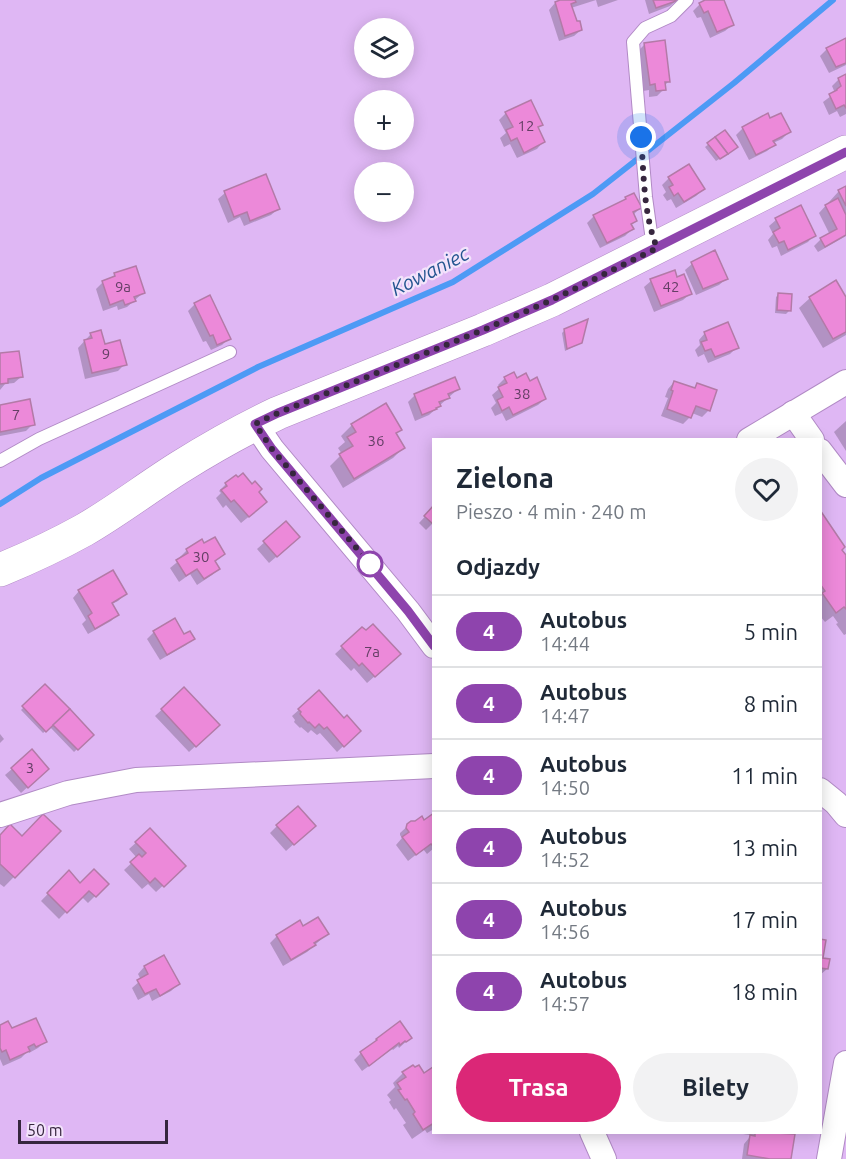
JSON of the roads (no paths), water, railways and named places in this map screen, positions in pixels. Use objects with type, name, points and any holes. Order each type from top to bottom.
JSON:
[{"type":"street","points":[[0,570],[85,529],[179,468],[255,424],[542,304],[846,152]]},
{"type":"street","points":[[752,438],[846,382]]},
{"type":"street","points":[[793,413],[811,438]]},
{"type":"street","points":[[255,424],[272,449],[408,611],[432,643]]},
{"type":"street","points":[[822,454],[846,485]]},
{"type":"street","points":[[0,815],[68,793],[136,780],[432,766]]},
{"type":"street","points":[[822,792],[846,815]]},
{"type":"street","points":[[829,1159],[846,1063]]},
{"type":"street","points":[[593,1134],[604,1159]]},
{"type":"lane","points":[[657,248],[651,233],[646,197],[633,42],[645,28],[671,16],[687,0]]},
{"type":"lane","points":[[0,461],[39,439],[230,352]]},
{"type":"waterway","name":"Kowaniec","points":[[0,504],[41,478],[258,367],[453,282],[593,194],[734,83],[833,0]]}]
